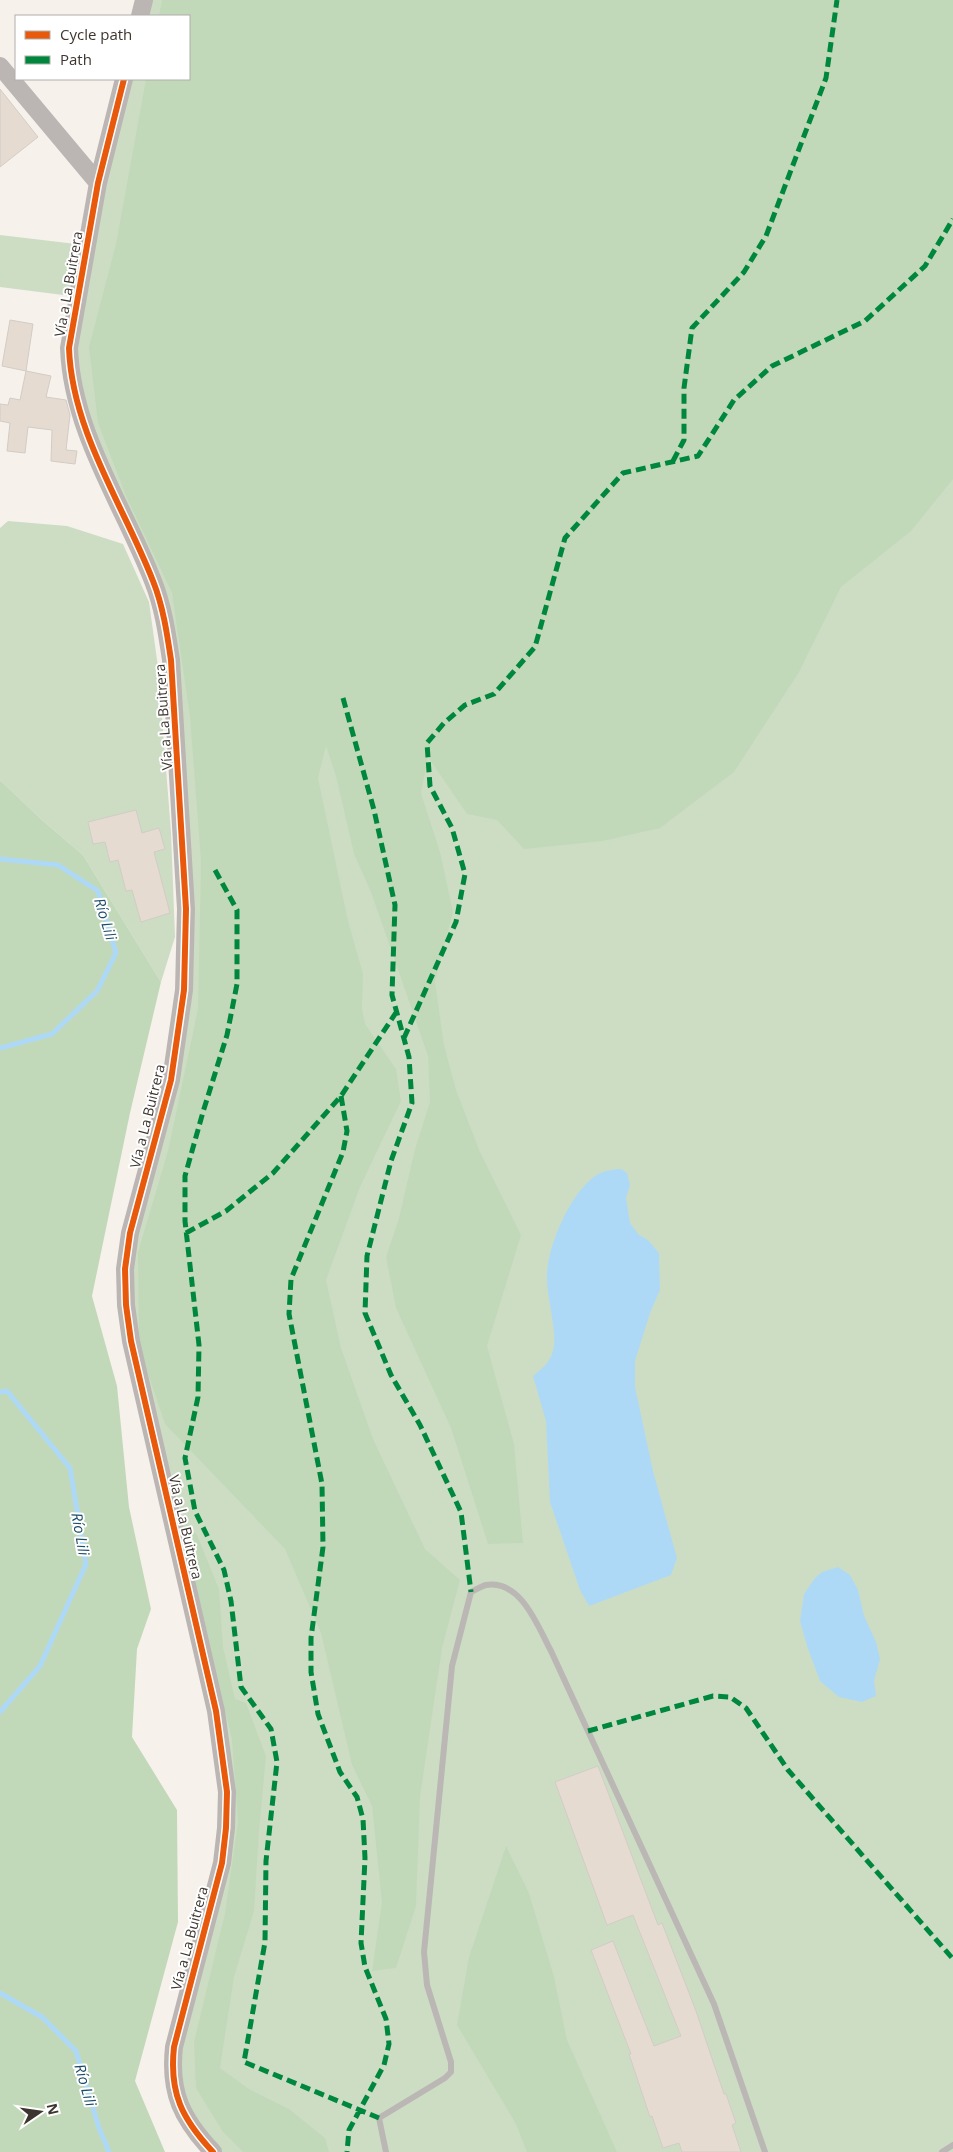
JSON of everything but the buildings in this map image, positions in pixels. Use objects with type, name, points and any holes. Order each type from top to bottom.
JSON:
[{"type":"street","points":[[140,15],[144,0]]},
{"type":"street","points":[[0,66],[98,183]]},
{"type":"street","name":"Vía a La Buitrera","points":[[124,80],[98,183],[69,348],[73,381],[88,434],[153,582],[165,619],[172,660],[186,909],[184,990],[171,1080],[130,1233],[125,1269],[126,1305],[131,1341],[216,1711],[223,1751],[227,1792],[226,1828],[222,1863],[174,2047],[172,2066],[174,2085],[181,2110],[196,2134],[213,2152]]},
{"type":"lane","points":[[386,2152],[379,2118],[445,2078],[451,2072],[451,2062],[427,1985],[424,1952],[452,1666],[471,1592],[485,1585],[502,1586],[526,1606],[550,1651],[714,2004],[766,2152]]},
{"type":"lane","points":[[942,2152],[953,2146]]},
{"type":"green space","points":[[144,0],[953,0],[953,2152],[213,2152],[173,2085],[222,1863],[227,1792],[131,1341],[125,1269],[184,990],[165,619],[73,381],[88,246],[124,80],[190,80],[190,15],[140,15]]},
{"type":"green space","points":[[162,0],[953,0],[953,479],[911,531],[841,587],[799,672],[734,772],[660,828],[603,841],[524,849],[497,820],[467,814],[428,757],[421,793],[440,852],[453,912],[435,982],[444,1045],[456,1090],[480,1152],[521,1235],[487,1346],[514,1444],[523,1543],[488,1544],[451,1428],[396,1308],[386,1257],[399,1218],[415,1149],[430,1102],[428,1056],[371,892],[354,854],[336,776],[326,746],[318,778],[348,921],[363,974],[362,1009],[365,1024],[396,1069],[401,1101],[360,1187],[326,1280],[341,1348],[373,1439],[425,1549],[460,1580],[442,1648],[420,1797],[416,1906],[396,1968],[372,1971],[382,1902],[372,1806],[352,1765],[321,1633],[285,1549],[165,1424],[139,1347],[138,1252],[168,1151],[198,1009],[201,861],[190,717],[172,593],[126,496],[98,423],[89,347],[116,244],[146,80],[190,80],[190,15],[159,15]]},
{"type":"green space","points":[[0,235],[76,244],[71,296],[0,287]]},
{"type":"green space","points":[[8,521],[67,526],[123,544],[149,602],[158,667],[171,832],[175,937],[161,982],[83,855],[42,820],[0,780],[0,528]]},
{"type":"green space","points":[[0,780],[42,820],[83,855],[161,982],[130,1113],[92,1296],[117,1386],[129,1507],[151,1609],[137,1649],[132,1737],[177,1810],[178,1922],[135,2081],[165,2152],[0,2152]]},
{"type":"green space","points":[[180,1515],[197,1535],[219,1589],[223,1647],[235,1699],[246,1703],[266,1756],[254,1911],[234,1977],[220,2068],[249,2089],[289,2109],[325,2138],[329,2152],[243,2152],[223,2132],[196,2088],[194,2042],[225,1913],[238,1822],[232,1740]]},
{"type":"green space","points":[[506,1846],[529,1893],[554,1977],[567,2040],[617,2152],[527,2152],[516,2124],[457,2025],[469,1957]]},
{"type":"water","points":[[621,1169],[627,1173],[630,1185],[626,1198],[630,1223],[639,1235],[648,1240],[659,1253],[660,1290],[650,1313],[635,1361],[635,1387],[653,1471],[677,1558],[671,1575],[589,1606],[580,1590],[550,1502],[546,1421],[533,1376],[549,1360],[554,1346],[554,1328],[547,1273],[556,1234],[569,1207],[586,1184],[601,1173]]},
{"type":"water","points":[[838,1567],[850,1575],[858,1590],[864,1616],[876,1642],[880,1659],[874,1681],[876,1696],[862,1702],[839,1697],[820,1681],[800,1621],[804,1594],[815,1578],[822,1572]]},
{"type":"waterway","name":"Río Lili","points":[[0,859],[58,865],[98,891],[116,953],[97,991],[52,1034],[0,1048]]},
{"type":"waterway","name":"Río Lili","points":[[0,1392],[7,1391],[70,1468],[86,1564],[40,1666],[0,1712]]},
{"type":"waterway","name":"Río Lili","points":[[0,1993],[42,2017],[76,2051],[99,2128],[109,2152]]},
{"type":"marked path","points":[[673,461],[684,440],[684,388],[692,328],[744,272],[766,236],[826,78],[837,0]]},
{"type":"marked path","points":[[404,1038],[456,922],[465,874],[452,828],[430,786],[427,743],[444,723],[465,705],[494,694],[535,647],[565,538],[623,473],[698,456],[734,400],[772,366],[865,321],[925,266],[953,219]]},
{"type":"marked path","points":[[343,698],[374,810],[395,905],[392,995],[409,1057],[412,1103],[391,1161],[367,1256],[365,1313],[391,1375],[420,1425],[461,1512],[471,1592]]},
{"type":"marked path","points":[[215,870],[237,910],[237,984],[227,1035],[185,1176],[185,1221],[199,1345],[198,1397],[185,1458],[195,1511],[224,1570],[231,1601],[241,1687],[271,1729],[277,1762],[266,1861],[265,1942],[244,2062],[379,2118]]},
{"type":"marked path","points":[[186,1233],[226,1211],[273,1173],[341,1096],[397,1011]]},
{"type":"marked path","points":[[341,1096],[347,1131],[343,1152],[291,1279],[289,1314],[322,1484],[323,1547],[311,1638],[311,1672],[318,1714],[340,1772],[357,1797],[363,1819],[365,1858],[361,1943],[365,1967],[386,2019],[389,2044],[384,2065],[349,2130],[347,2152]]},
{"type":"marked path","points":[[588,1731],[713,1696],[730,1697],[746,1708],[788,1770],[953,1959]]},
{"type":"cycle path","points":[[124,80],[98,183],[69,348],[72,379],[79,409],[101,468],[141,553],[156,590],[164,620],[171,660],[186,909],[184,990],[171,1080],[130,1233],[125,1269],[126,1305],[131,1341],[216,1711],[227,1792],[226,1828],[222,1863],[174,2047],[173,2063],[176,2092],[180,2104],[193,2128],[213,2152]]}]
